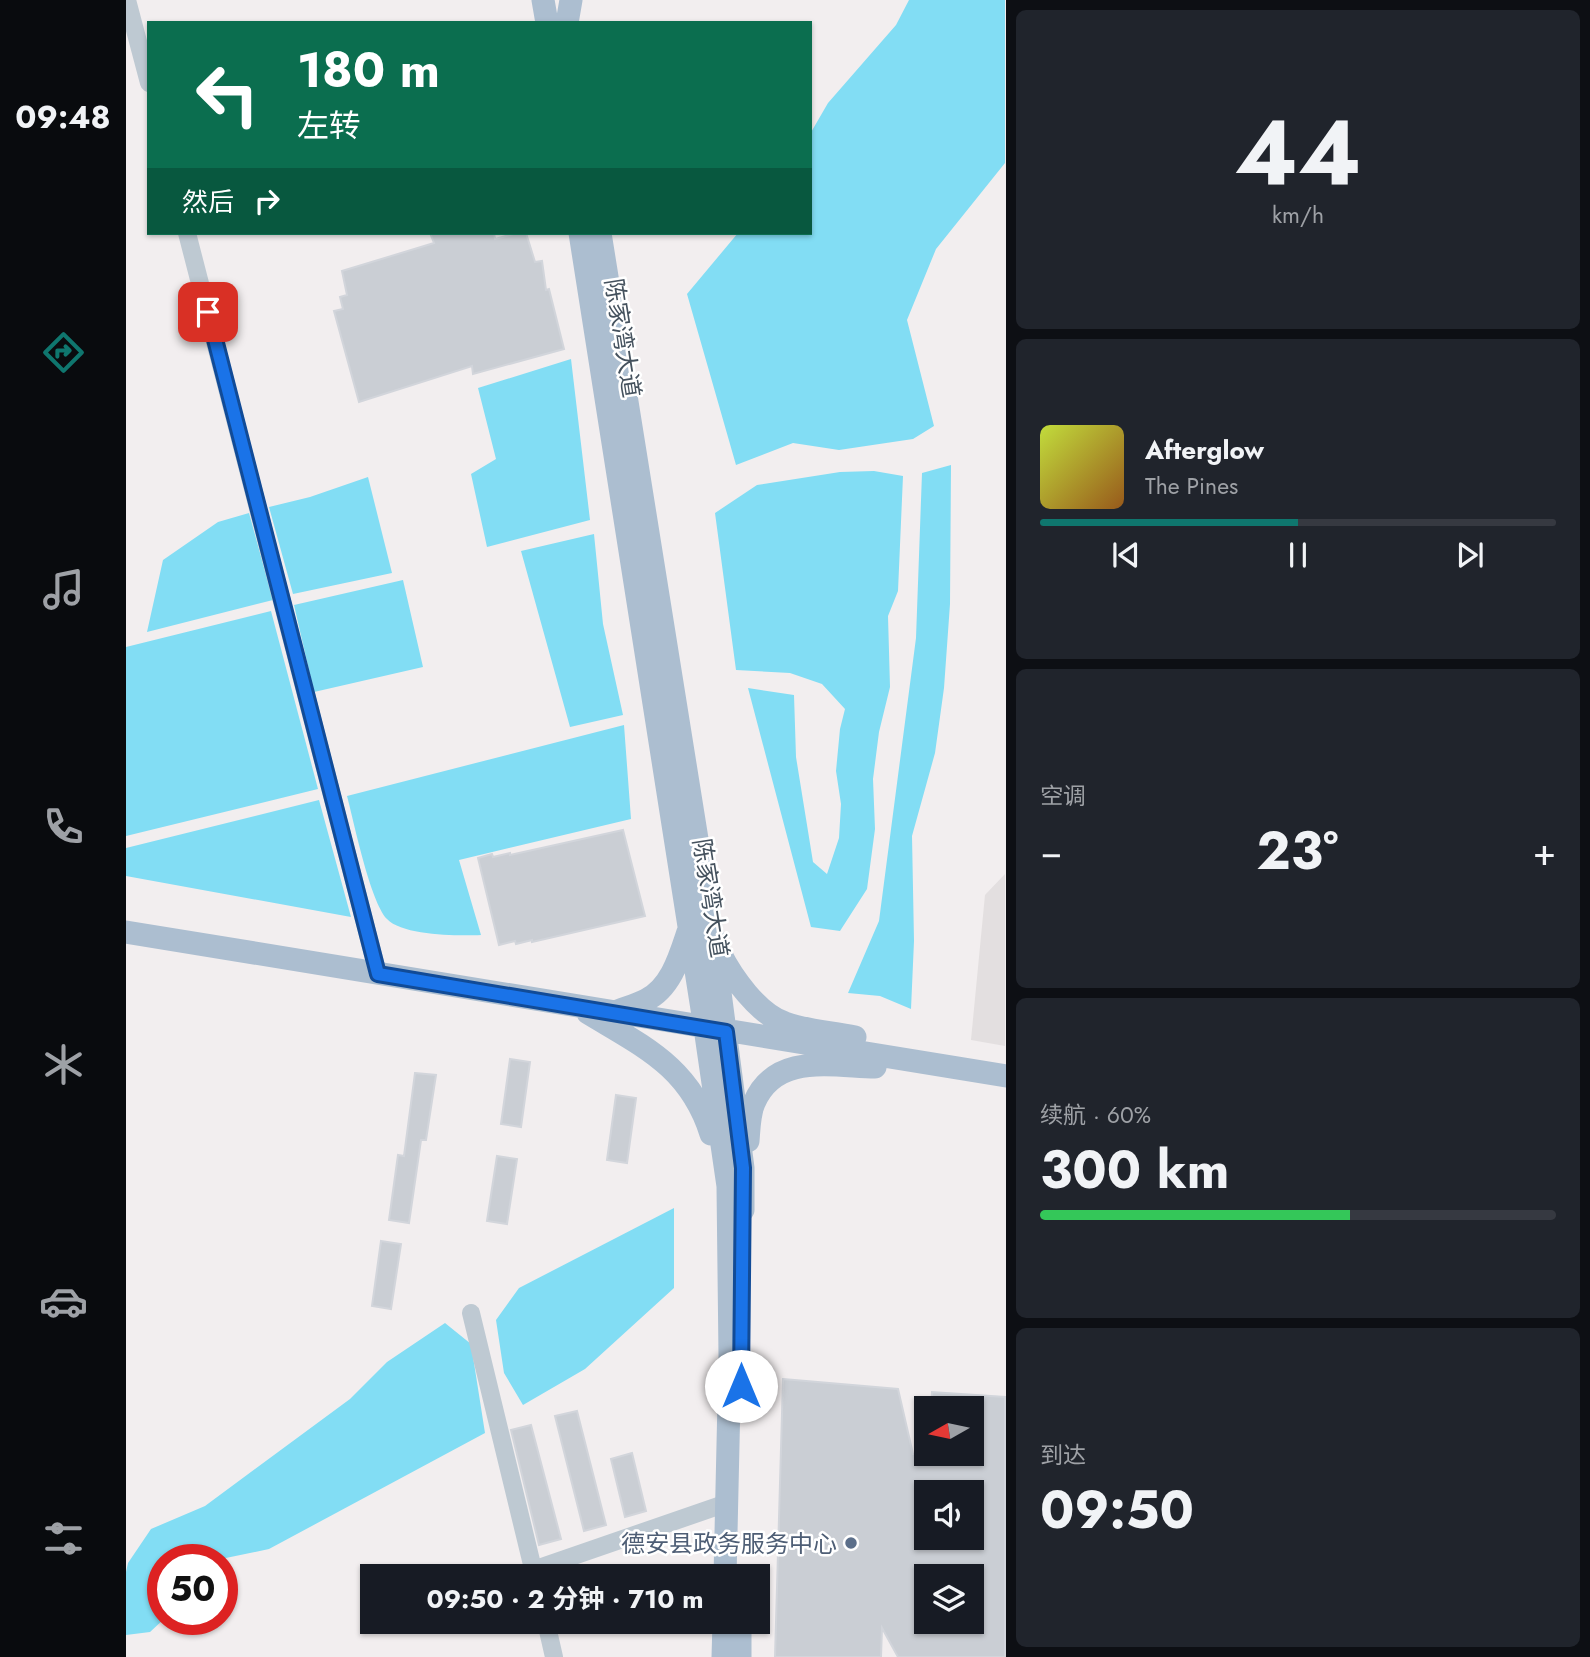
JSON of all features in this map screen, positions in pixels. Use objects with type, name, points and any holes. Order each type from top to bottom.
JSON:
[{"type":"main road","points":[[543,0],[563,13]]},
{"type":"main road","name":"陈家湾大道","points":[[580,235],[689,929],[716,1030],[743,1168],[740,1564]]},
{"type":"main road","name":"陈家湾大道","points":[[600,235],[713,939],[716,1030],[727,1186],[730,1356],[725,1564]]},
{"type":"main road","points":[[612,1013],[648,999],[663,986],[677,966],[689,929]]},
{"type":"main road","points":[[126,932],[1006,1076]]},
{"type":"main road","points":[[713,939],[730,972],[759,1005],[784,1023],[903,1046],[958,1068]]},
{"type":"main road","points":[[579,1007],[664,1060],[691,1091],[704,1111],[727,1186]]},
{"type":"main road","points":[[743,1168],[754,1104],[773,1076],[796,1065],[958,1068]]},
{"type":"main road","points":[[723,1657],[724,1634]]},
{"type":"main road","points":[[740,1634],[740,1657]]},
{"type":"street","points":[[127,0],[147,75]]},
{"type":"street","points":[[188,235],[378,974]]},
{"type":"street","points":[[471,1313],[532,1564]]},
{"type":"street","points":[[559,1564],[727,1503]]},
{"type":"street","points":[[549,1634],[554,1657]]},
{"type":"shaded area","points":[[1005,874],[1005,1046],[971,1040],[985,895]]},
{"type":"water","points":[[909,0],[1005,0],[1005,163],[936,249],[907,320],[934,426],[913,439],[839,450],[793,443],[736,465],[687,294],[736,235],[812,235],[812,131],[828,103],[896,25]]},
{"type":"water","points":[[571,359],[590,520],[487,547],[471,474],[496,459],[478,388]]},
{"type":"water","points":[[951,465],[950,604],[944,688],[935,753],[912,836],[914,941],[911,1009],[880,996],[848,993],[879,921],[916,638],[922,473]]},
{"type":"water","points":[[874,471],[903,476],[898,591],[888,616],[890,687],[879,732],[873,779],[875,829],[867,889],[840,931],[811,927],[748,688],[794,695],[796,757],[813,862],[827,874],[839,838],[841,804],[836,771],[845,709],[822,684],[790,673],[736,670],[715,513],[757,485],[840,472]]},
{"type":"water","points":[[368,477],[392,573],[293,594],[269,507],[310,497]]},
{"type":"water","points":[[249,513],[273,600],[147,632],[163,560],[218,522]]},
{"type":"water","points":[[594,534],[603,624],[623,715],[570,727],[521,551]]},
{"type":"water","points":[[403,580],[423,667],[314,692],[294,605]]},
{"type":"water","points":[[271,611],[318,789],[126,836],[126,647]]},
{"type":"water","points":[[624,725],[631,819],[459,860],[481,935],[418,932],[395,925],[387,919],[369,879],[347,796]]},
{"type":"water","points":[[319,800],[351,917],[126,876],[126,848]]},
{"type":"water","points":[[674,1208],[674,1288],[585,1369],[523,1405],[504,1373],[496,1320],[519,1288]]},
{"type":"water","points":[[445,1323],[471,1344],[485,1433],[269,1549],[238,1555],[238,1544],[147,1544],[147,1632],[126,1635],[128,1563],[151,1529],[205,1506],[350,1399],[387,1362]]},
{"type":"building","points":[[431,235],[494,235],[495,239],[510,235],[527,235],[535,262],[542,261],[546,290],[549,289],[564,349],[473,374],[472,366],[359,402],[334,311],[343,309],[340,297],[347,295],[342,271],[434,243]]},
{"type":"building","points":[[623,830],[645,916],[532,942],[516,944],[515,941],[499,945],[478,858],[492,854],[493,857],[510,855]]},
{"type":"building","points":[[510,1059],[530,1062],[521,1127],[501,1124]]},
{"type":"building","points":[[415,1073],[436,1075],[426,1140],[421,1140],[409,1223],[389,1220],[398,1155],[404,1156]]},
{"type":"building","points":[[616,1095],[636,1098],[627,1163],[607,1160]]},
{"type":"building","points":[[497,1156],[517,1159],[507,1224],[487,1221]]},
{"type":"building","points":[[381,1241],[401,1244],[391,1309],[372,1306]]},
{"type":"building","name":"德安县政务服务中心","points":[[783,1379],[898,1389],[914,1454],[914,1466],[984,1466],[984,1396],[932,1396],[932,1392],[1005,1397],[1005,1657],[898,1657],[882,1628],[881,1657],[775,1657]]},
{"type":"building","points":[[577,1411],[606,1525],[584,1531],[555,1416]]},
{"type":"building","points":[[531,1425],[561,1539],[539,1545],[511,1430]]},
{"type":"building","points":[[632,1453],[646,1511],[625,1517],[611,1459]]},
{"type":"place","name":"德安县政务服务中心","points":[[851,1543]]},
{"type":"route","points":[[208,312],[378,974],[726,1032],[743,1168],[741,1386]]}]
